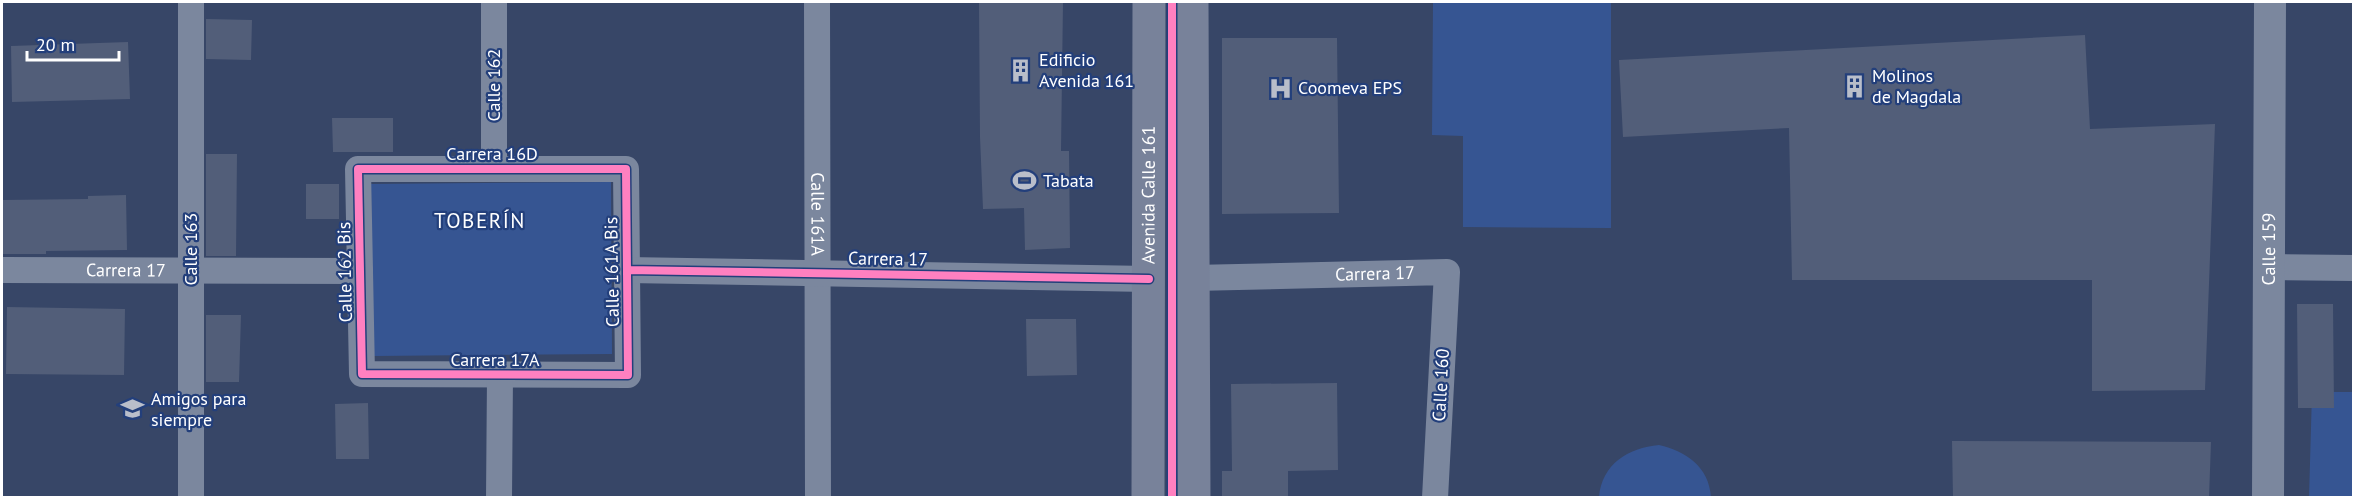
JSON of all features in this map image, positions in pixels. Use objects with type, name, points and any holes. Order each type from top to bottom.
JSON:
[{"type":"main road","name":"Avenida Calle 161","points":[[1148,498],[1149,2]]},
{"type":"main road","points":[[1192,2],[1194,498]]},
{"type":"street","name":"Calle 163","points":[[191,2],[191,498]]},
{"type":"street","name":"Calle 162","points":[[494,2],[494,169]]},
{"type":"street","name":"Calle 161A","points":[[817,2],[818,498]]},
{"type":"street","name":"Calle 159","points":[[2268,498],[2270,2]]},
{"type":"street","name":"Carrera 16D","points":[[358,169],[626,169]]},
{"type":"street","name":"Calle 162 Bis","points":[[358,169],[362,374]]},
{"type":"street","name":"Calle 161A Bis","points":[[626,169],[628,375]]},
{"type":"street","points":[[2269,267],[2354,268]]},
{"type":"street","name":"Carrera 17","points":[[2,270],[360,270]]},
{"type":"street","name":"Carrera 17","points":[[627,270],[1149,279]]},
{"type":"street","name":"Carrera 17","points":[[1193,278],[1448,272]]},
{"type":"street","name":"Calle 160","points":[[1435,498],[1448,272]]},
{"type":"street","name":"Carrera 17A","points":[[362,374],[628,375]]},
{"type":"street","points":[[499,498],[500,375]]},
{"type":"shaded area","points":[[1433,2],[1611,2],[1611,228],[1463,227],[1463,136],[1432,135]]},
{"type":"shaded area","points":[[611,182],[612,354],[373,356],[371,184]]},
{"type":"shaded area","points":[[2312,392],[2353,392],[2353,497],[2309,498]]},
{"type":"shaded area","points":[[1659,445],[1687,456],[1701,469],[1706,477],[1711,497],[1599,497],[1605,475],[1618,460],[1637,450]]},
{"type":"building","points":[[979,2],[1063,2],[1061,151],[1069,151],[1070,248],[1025,250],[1024,208],[983,209]]},
{"type":"building","points":[[206,19],[252,20],[251,60],[206,59]]},
{"type":"building","points":[[2085,35],[2090,129],[2215,124],[2205,390],[2092,391],[2092,280],[1792,280],[1789,128],[1623,137],[1619,60]]},
{"type":"building","points":[[1222,38],[1337,38],[1339,213],[1222,214]]},
{"type":"building","points":[[128,42],[130,99],[12,102],[11,46]]},
{"type":"building","points":[[332,118],[393,118],[393,152],[333,152]]},
{"type":"building","points":[[206,154],[237,154],[236,256],[206,256]]},
{"type":"building","points":[[306,184],[339,184],[339,219],[306,219]]},
{"type":"building","points":[[126,195],[127,250],[2,254],[2,200],[88,199],[88,196]]},
{"type":"building","points":[[2297,304],[2333,304],[2334,408],[2298,408]]},
{"type":"building","points":[[7,307],[125,309],[124,375],[6,374]]},
{"type":"building","points":[[206,315],[241,315],[239,382],[206,382]]},
{"type":"building","points":[[1026,319],[1076,319],[1077,375],[1027,376]]},
{"type":"building","points":[[1337,383],[1338,470],[1288,471],[1288,498],[1222,498],[1222,471],[1232,471],[1231,384]]},
{"type":"building","points":[[368,403],[369,459],[336,459],[335,404]]},
{"type":"building","points":[[1952,441],[2211,442],[2209,498],[1953,498]]},
{"type":"cycle path","points":[[1172,2],[1172,498]]},
{"type":"cycle path","points":[[358,169],[626,169],[628,375],[362,374],[358,169]]},
{"type":"cycle path","points":[[627,270],[1149,279]]},
{"type":"place","name":"Edificio Avenida 161","points":[[1021,70]]},
{"type":"place","name":"Molinos de Magdala","points":[[1854,86]]},
{"type":"place","name":"Coomeva EPS","points":[[1280,88]]},
{"type":"place","name":"Tabata","points":[[1025,181]]},
{"type":"place","name":"Amigos para siempre","points":[[133,409]]},
{"type":"district","name":"TOBERÍN","points":[[480,221]]}]
